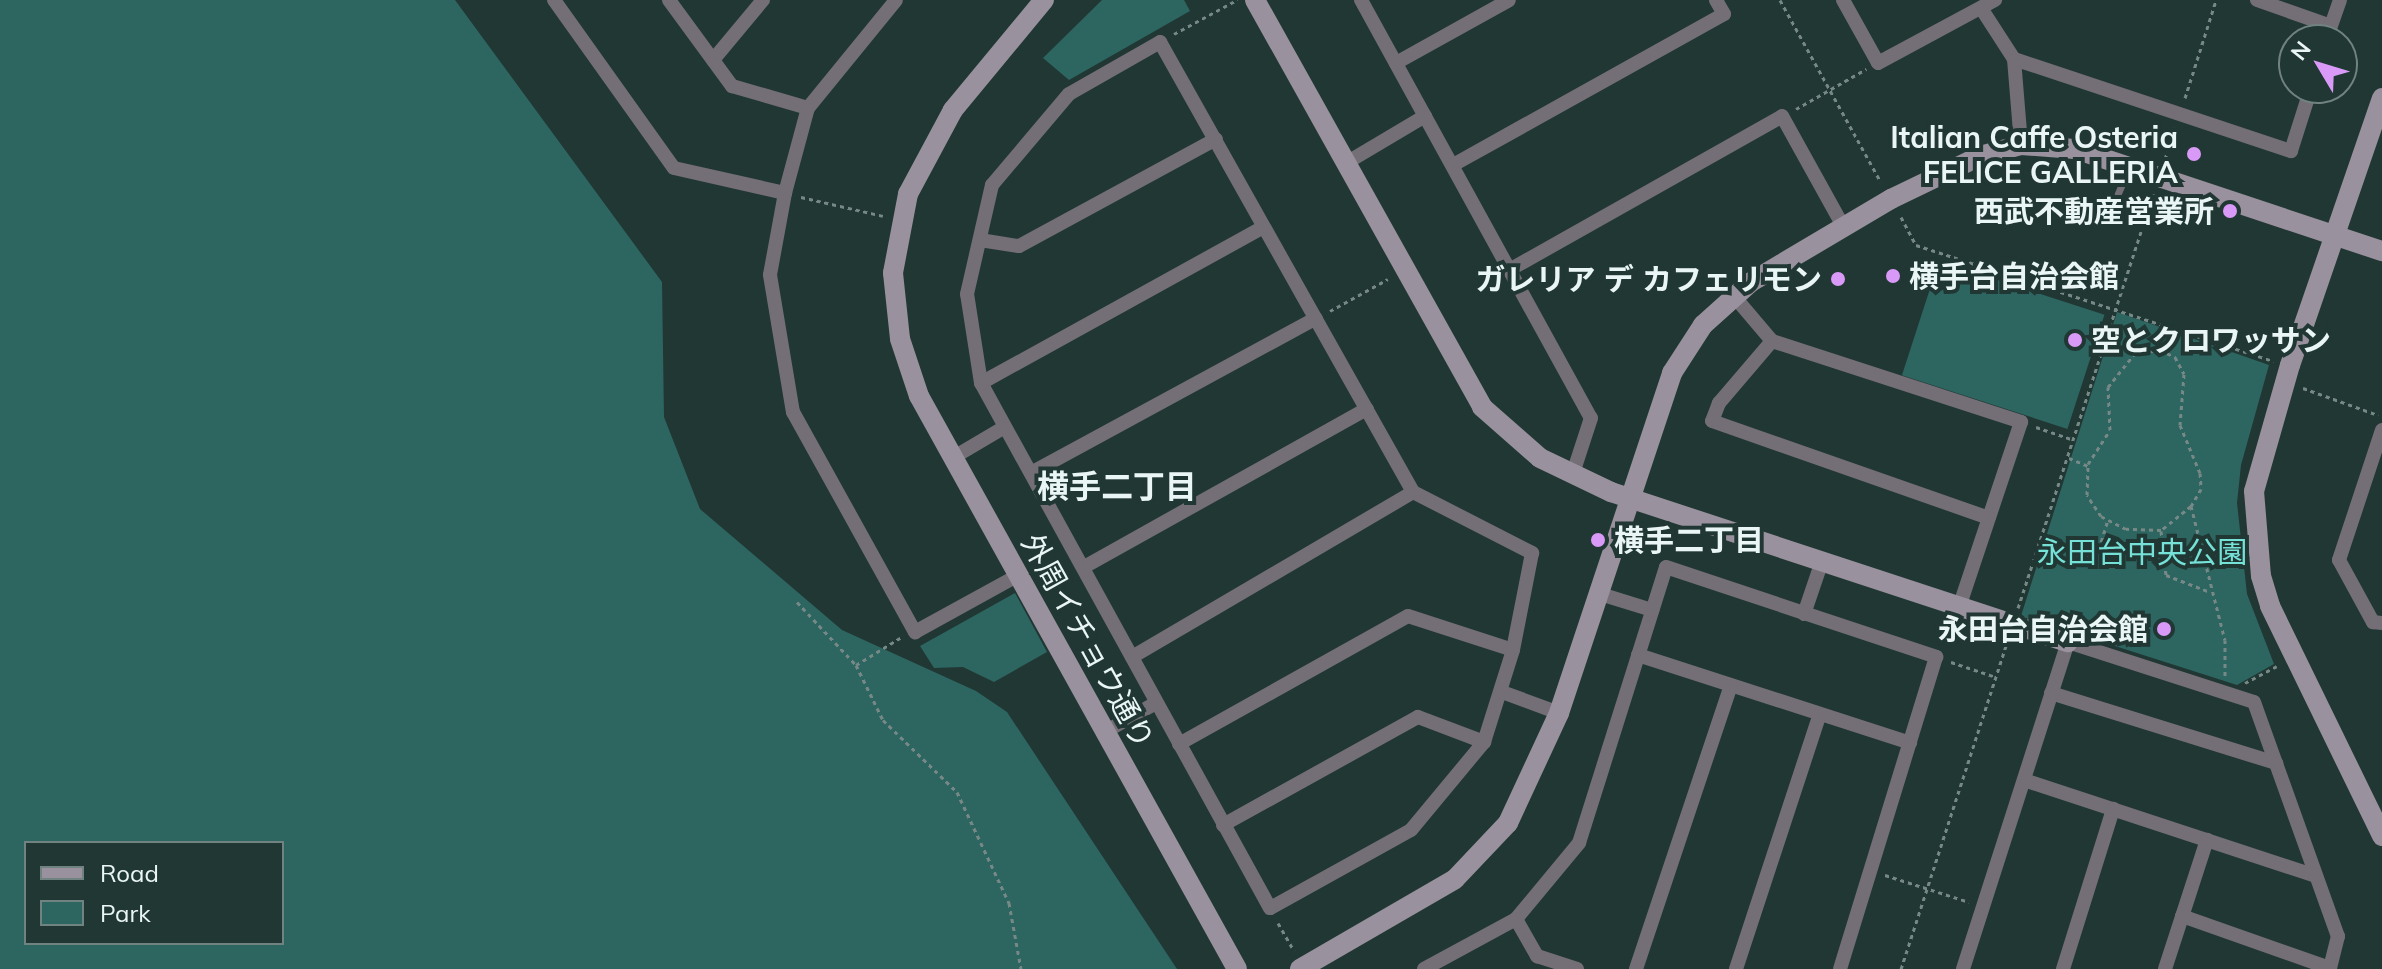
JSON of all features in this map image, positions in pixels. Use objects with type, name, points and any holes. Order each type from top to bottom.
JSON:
[{"type":"street","points":[[554,0],[674,168],[785,193]]},
{"type":"street","points":[[669,0],[732,86],[808,108]]},
{"type":"street","points":[[713,60],[763,0]]},
{"type":"street","points":[[896,0],[808,108],[785,193],[770,275],[793,412],[915,632],[1017,576]]},
{"type":"street","name":"外周イチョウ通り","points":[[1044,0],[934,138],[900,220],[893,273],[900,339],[919,396],[1103,733],[1237,969]]},
{"type":"street","points":[[1255,0],[1482,407],[1540,458],[1572,476],[1628,497],[2254,702],[2338,936],[2330,968],[2182,916]]},
{"type":"street","points":[[1361,0],[1591,418],[1572,476]]},
{"type":"street","points":[[1396,63],[1509,0]]},
{"type":"street","points":[[1453,165],[1724,14],[1716,0]]},
{"type":"street","points":[[1843,0],[1878,63],[1988,4],[2014,59],[2021,145]]},
{"type":"street","points":[[2257,0],[2309,24]]},
{"type":"street","points":[[2332,24],[2340,0]]},
{"type":"street","points":[[1160,42],[1413,492],[1532,553],[1513,650],[1484,742],[1411,830],[1270,908],[1084,567],[1003,428],[981,383],[967,294],[992,185],[1069,94],[1160,42]]},
{"type":"street","points":[[2014,59],[2291,151],[2306,104]]},
{"type":"street","points":[[2382,98],[2290,365],[2254,491],[2261,576],[2279,629],[2382,836]]},
{"type":"street","points":[[1346,163],[1425,116]]},
{"type":"street","points":[[1511,269],[1782,116],[1843,226]]},
{"type":"street","points":[[980,240],[1019,246],[1216,139]]},
{"type":"street","points":[[1298,962],[1455,879],[1478,860],[1508,823],[1530,785],[1559,713],[1628,497],[1672,373],[1703,325],[1733,295],[1891,199],[1980,156],[2021,145],[2075,149],[2382,251]]},
{"type":"street","points":[[981,383],[1264,227]]},
{"type":"street","points":[[1733,295],[1772,341],[2021,422],[1959,607]]},
{"type":"street","points":[[1031,473],[1316,318]]},
{"type":"street","points":[[1772,341],[1719,403],[1712,421],[1989,518]]},
{"type":"street","points":[[1084,567],[1367,409]]},
{"type":"street","points":[[954,457],[1003,428]]},
{"type":"street","points":[[2382,430],[2339,560],[2373,622],[2382,623]]},
{"type":"street","points":[[1132,657],[1413,492]]},
{"type":"street","points":[[1804,614],[1822,561]]},
{"type":"street","points":[[1425,969],[1516,919],[1579,843],[1666,567],[1936,657],[1873,871],[1840,969]]},
{"type":"street","points":[[1597,593],[1652,610]]},
{"type":"street","points":[[1179,744],[1408,616],[1513,650]]},
{"type":"street","points":[[1963,969],[2068,642]]},
{"type":"street","points":[[1638,655],[1910,743]]},
{"type":"street","points":[[1636,969],[1731,685]]},
{"type":"street","points":[[1502,692],[1559,713]]},
{"type":"street","points":[[2051,693],[2276,763]]},
{"type":"street","points":[[1103,733],[1156,703]]},
{"type":"street","points":[[1736,969],[1820,714]]},
{"type":"street","points":[[1223,825],[1418,717],[1484,742]]},
{"type":"street","points":[[2024,780],[2316,876]]},
{"type":"street","points":[[2063,969],[2113,809]]},
{"type":"street","points":[[2165,969],[2207,840]]},
{"type":"street","points":[[1516,919],[1537,956],[1577,969]]},
{"type":"lane","points":[[2113,205],[2129,167]]},
{"type":"path","points":[[1160,42],[1237,0]]},
{"type":"path","points":[[1780,0],[1916,245],[2290,365]]},
{"type":"path","points":[[1901,969],[2216,0]]},
{"type":"path","points":[[1782,116],[1878,63]]},
{"type":"path","points":[[785,193],[900,220]]},
{"type":"path","points":[[1336,308],[1388,279]]},
{"type":"path","points":[[2160,350],[2175,357],[2184,374],[2180,425],[2200,473],[2201,489],[2191,506],[2161,530],[2126,529],[2108,520],[2087,495],[2088,466],[2108,437],[2106,400],[2114,376],[2135,353],[2160,350]]},
{"type":"path","points":[[2299,387],[2382,416]]},
{"type":"path","points":[[2021,422],[2073,440]]},
{"type":"path","points":[[2068,457],[2088,466]]},
{"type":"path","points":[[2191,506],[2210,592],[2225,640],[2227,669],[2224,692]]},
{"type":"path","points":[[2099,549],[2108,520]]},
{"type":"path","points":[[2161,530],[2166,575],[2210,592]]},
{"type":"path","points":[[797,602],[856,665],[883,720],[957,792],[970,813],[984,857],[1009,903],[1021,969]]},
{"type":"path","points":[[856,665],[877,648],[915,632]]},
{"type":"path","points":[[1936,657],[1996,677]]},
{"type":"path","points":[[2224,692],[2284,662]]},
{"type":"path","points":[[1873,871],[1983,907]]},
{"type":"path","points":[[1270,908],[1298,962]]},
{"type":"green space","points":[[0,0],[455,0],[662,282],[664,417],[700,509],[842,630],[976,691],[1007,712],[1177,969],[0,969]]},
{"type":"green space","points":[[1102,0],[1184,0],[1190,11],[1069,80],[1043,58]]},
{"type":"green space","points":[[1939,261],[2104,315],[2067,429],[1902,375]]},
{"type":"green space","name":"永田台中央公園","points":[[2117,312],[2269,365],[2241,465],[2237,503],[2247,594],[2274,664],[2237,685],[2021,616]]},
{"type":"green space","points":[[1015,593],[1047,652],[994,682],[963,667],[934,668],[920,646]]},
{"type":"place","name":"Italian Caffe Osteria FELICE GALLERIA","points":[[2194,154]]},
{"type":"place","name":"西武不動産営業所","points":[[2230,211]]},
{"type":"place","name":"横手台自治会館","points":[[1893,276]]},
{"type":"place","name":"ガレリア デ カフェリモン","points":[[1838,279]]},
{"type":"place","name":"空とクロワッサン","points":[[2075,340]]},
{"type":"place","name":"横手二丁目","points":[[1598,540]]},
{"type":"place","name":"永田台自治会館","points":[[2164,629]]},
{"type":"district","name":"横手二丁目","points":[[1117,486]]}]
